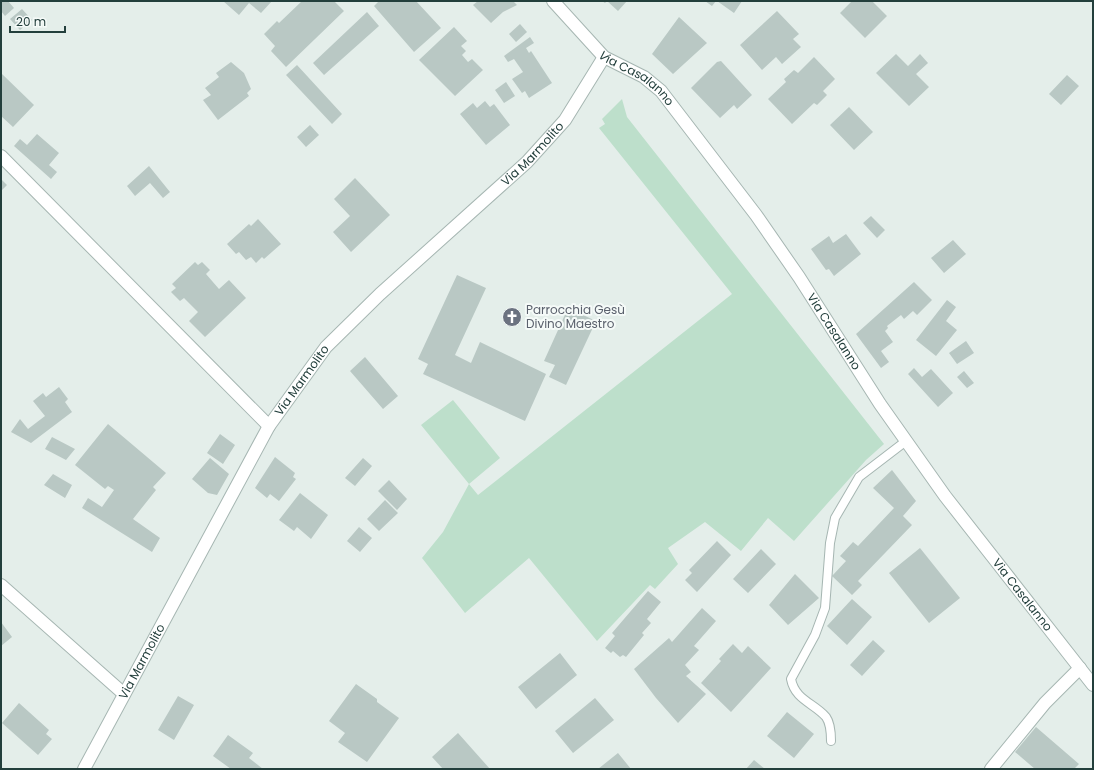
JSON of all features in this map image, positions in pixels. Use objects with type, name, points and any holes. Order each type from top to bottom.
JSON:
[{"type":"street","name":"Via Casalanno","points":[[553,1],[604,57],[644,77],[661,91],[756,215],[795,271],[880,404],[945,496],[1093,685]]},
{"type":"street","name":"Via Marmolito","points":[[84,769],[269,426],[326,347],[380,294],[527,162],[565,120],[604,57]]},
{"type":"street","points":[[1,156],[269,426]]},
{"type":"street","points":[[1,584],[124,694]]},
{"type":"street","points":[[992,769],[1045,703],[1080,668]]},
{"type":"lane","points":[[832,742],[831,731],[827,718],[798,694],[792,686],[792,679],[815,635],[825,608],[830,543],[835,518],[859,477],[906,442]]},
{"type":"green space","points":[[622,99],[627,117],[884,444],[866,460],[794,541],[768,518],[741,551],[705,522],[668,548],[678,564],[655,589],[650,585],[597,641],[529,558],[465,613],[422,558],[443,532],[469,484],[478,495],[732,294],[599,128],[605,124],[602,119]]},
{"type":"green space","points":[[453,400],[500,458],[469,484],[421,425]]},
{"type":"building","points":[[2,1],[8,1],[14,8],[5,16],[1,11]]},
{"type":"building","points":[[223,1],[272,1],[261,13],[249,3],[239,15]]},
{"type":"building","points":[[302,1],[334,1],[344,11],[286,67],[271,51],[275,46],[264,34],[277,21],[279,23]]},
{"type":"building","points":[[379,1],[416,1],[441,28],[414,52],[374,6]]},
{"type":"building","points":[[478,1],[513,1],[517,5],[503,12],[491,23],[473,5]]},
{"type":"building","points":[[607,1],[627,1],[618,11]]},
{"type":"building","points":[[705,1],[716,1],[712,6]]},
{"type":"building","points":[[717,1],[742,1],[734,13]]},
{"type":"building","points":[[852,1],[872,1],[887,16],[865,38],[840,13]]},
{"type":"building","points":[[22,9],[32,20],[20,30],[10,19]]},
{"type":"building","points":[[777,11],[799,34],[793,39],[801,47],[782,64],[776,57],[762,70],[740,45]]},
{"type":"building","points":[[367,12],[379,26],[324,75],[313,63]]},
{"type":"building","points":[[679,17],[707,43],[673,74],[652,54]]},
{"type":"building","points":[[520,24],[527,32],[516,42],[509,34]]},
{"type":"building","points":[[454,27],[467,41],[461,46],[466,51],[462,55],[468,62],[472,59],[483,70],[455,96],[419,60]]},
{"type":"building","points":[[530,37],[534,43],[526,48],[529,53],[531,51],[552,83],[529,98],[525,91],[522,93],[512,79],[523,72],[514,59],[508,62],[504,56]]},
{"type":"building","points":[[896,54],[908,66],[920,54],[928,63],[916,74],[929,87],[909,106],[876,73]]},
{"type":"building","points":[[814,57],[835,79],[823,91],[827,95],[817,105],[814,103],[792,124],[768,99],[786,82],[784,79],[794,70],[798,73]]},
{"type":"building","points":[[721,61],[752,95],[737,109],[734,105],[720,118],[691,88],[717,62]]},
{"type":"building","points":[[231,62],[244,73],[251,89],[247,93],[249,96],[218,120],[203,100],[211,95],[205,88],[219,77],[216,73]]},
{"type":"building","points":[[297,65],[342,114],[332,124],[286,75]]},
{"type":"building","points":[[1,73],[34,105],[13,127],[1,116]]},
{"type":"building","points":[[1067,75],[1079,86],[1061,105],[1049,94]]},
{"type":"building","points":[[506,82],[515,96],[504,103],[495,90]]},
{"type":"building","points":[[485,101],[490,107],[494,104],[510,125],[486,145],[460,114],[473,103],[477,108]]},
{"type":"building","points":[[849,107],[873,132],[854,150],[830,125]]},
{"type":"building","points":[[310,125],[319,135],[306,147],[297,137]]},
{"type":"building","points":[[37,134],[59,153],[49,165],[57,172],[51,179],[14,146],[20,139],[27,145]]},
{"type":"building","points":[[149,166],[170,192],[163,198],[150,183],[135,196],[127,186]]},
{"type":"building","points":[[355,178],[390,215],[351,252],[333,232],[350,216],[334,199]]},
{"type":"building","points":[[1,179],[7,185],[1,191]]},
{"type":"building","points":[[871,216],[885,230],[877,238],[863,223]]},
{"type":"building","points":[[258,219],[281,244],[264,259],[262,257],[256,263],[251,257],[246,260],[239,252],[236,254],[227,244],[249,224],[251,226]]},
{"type":"building","points":[[846,234],[861,254],[834,276],[829,269],[826,270],[811,249],[829,236],[833,243]]},
{"type":"building","points":[[953,240],[966,254],[944,273],[931,258]]},
{"type":"building","points":[[195,262],[198,265],[202,262],[210,270],[206,274],[219,289],[229,280],[246,298],[205,337],[189,321],[198,312],[184,298],[180,301],[171,292],[176,288],[172,284]]},
{"type":"building","points":[[457,275],[486,288],[455,355],[471,363],[480,342],[546,374],[525,421],[423,374],[428,364],[418,359]]},
{"type":"building","points":[[914,282],[932,300],[917,315],[913,311],[904,319],[901,315],[887,326],[888,328],[885,331],[893,342],[881,351],[889,362],[881,368],[856,334]]},
{"type":"building","points":[[947,300],[956,307],[946,321],[957,330],[936,356],[916,340]]},
{"type":"building","points":[[568,308],[596,321],[566,385],[549,377],[555,365],[544,361]]},
{"type":"building","points":[[966,341],[974,353],[957,364],[949,353]]},
{"type":"building","points":[[365,357],[398,396],[383,409],[350,371]]},
{"type":"building","points":[[914,368],[922,377],[931,369],[953,393],[938,407],[908,374]]},
{"type":"building","points":[[964,371],[974,383],[967,388],[957,377]]},
{"type":"building","points":[[59,387],[68,399],[65,402],[72,412],[31,443],[11,432],[20,419],[28,429],[45,416],[33,401],[43,393],[46,397]]},
{"type":"building","points":[[108,424],[166,473],[153,487],[156,490],[133,519],[160,538],[152,552],[82,508],[88,498],[102,507],[114,490],[108,486],[105,489],[75,465]]},
{"type":"building","points":[[220,434],[235,445],[223,464],[207,453]]},
{"type":"building","points":[[52,437],[75,449],[66,460],[45,449]]},
{"type":"building","points":[[275,457],[295,473],[293,477],[296,479],[279,501],[270,494],[267,498],[255,488]]},
{"type":"building","points":[[210,458],[229,474],[217,495],[208,493],[192,479]]},
{"type":"building","points":[[363,458],[372,466],[355,486],[345,478]]},
{"type":"building","points":[[892,470],[916,501],[903,516],[912,525],[858,581],[862,585],[852,595],[832,576],[846,561],[840,556],[853,542],[858,546],[894,508],[873,488]]},
{"type":"building","points":[[53,474],[72,485],[65,498],[44,485]]},
{"type":"building","points":[[389,480],[407,499],[397,510],[378,491]]},
{"type":"building","points":[[300,493],[328,515],[311,539],[297,527],[294,531],[279,520]]},
{"type":"building","points":[[385,500],[398,513],[379,531],[367,519]]},
{"type":"building","points":[[359,527],[372,538],[360,552],[347,541]]},
{"type":"building","points":[[717,541],[731,555],[697,592],[685,580],[692,573],[689,570]]},
{"type":"building","points":[[920,548],[960,598],[929,623],[889,573]]},
{"type":"building","points":[[761,549],[776,564],[748,593],[733,579]]},
{"type":"building","points":[[795,574],[819,598],[788,625],[769,605]]},
{"type":"building","points":[[648,591],[661,602],[647,619],[651,623],[642,633],[644,635],[626,657],[623,655],[620,657],[613,651],[611,653],[605,648],[615,636],[612,633]]},
{"type":"building","points":[[852,599],[872,617],[847,645],[827,626]]},
{"type":"building","points":[[702,608],[716,621],[694,646],[699,650],[685,665],[691,672],[686,676],[706,694],[678,723],[656,698],[634,669],[669,638],[672,642]]},
{"type":"building","points":[[1,622],[12,637],[1,646]]},
{"type":"building","points":[[873,640],[885,651],[862,676],[850,665]]},
{"type":"building","points":[[733,644],[742,653],[748,646],[771,668],[731,712],[701,683],[721,661],[719,659]]},
{"type":"building","points":[[560,653],[577,675],[536,709],[518,687]]},
{"type":"building","points":[[356,684],[377,699],[377,702],[399,718],[367,762],[338,742],[345,733],[329,721]]},
{"type":"building","points":[[178,696],[194,705],[174,740],[158,730]]},
{"type":"building","points":[[595,698],[614,720],[573,753],[555,731]]},
{"type":"building","points":[[19,703],[49,730],[46,734],[52,739],[38,755],[2,723]]},
{"type":"building","points":[[787,712],[814,734],[794,758],[767,736]]},
{"type":"building","points":[[1036,727],[1079,764],[1074,769],[1035,769],[1015,752]]},
{"type":"building","points":[[458,733],[490,769],[443,769],[432,757]]},
{"type":"building","points":[[228,735],[253,753],[249,758],[263,769],[231,769],[213,756]]},
{"type":"building","points":[[618,753],[631,769],[598,769]]},
{"type":"building","points":[[754,760],[765,769],[746,769]]},
{"type":"place","name":"Parrocchia Gesù Divino Maestro","points":[[512,317]]}]
